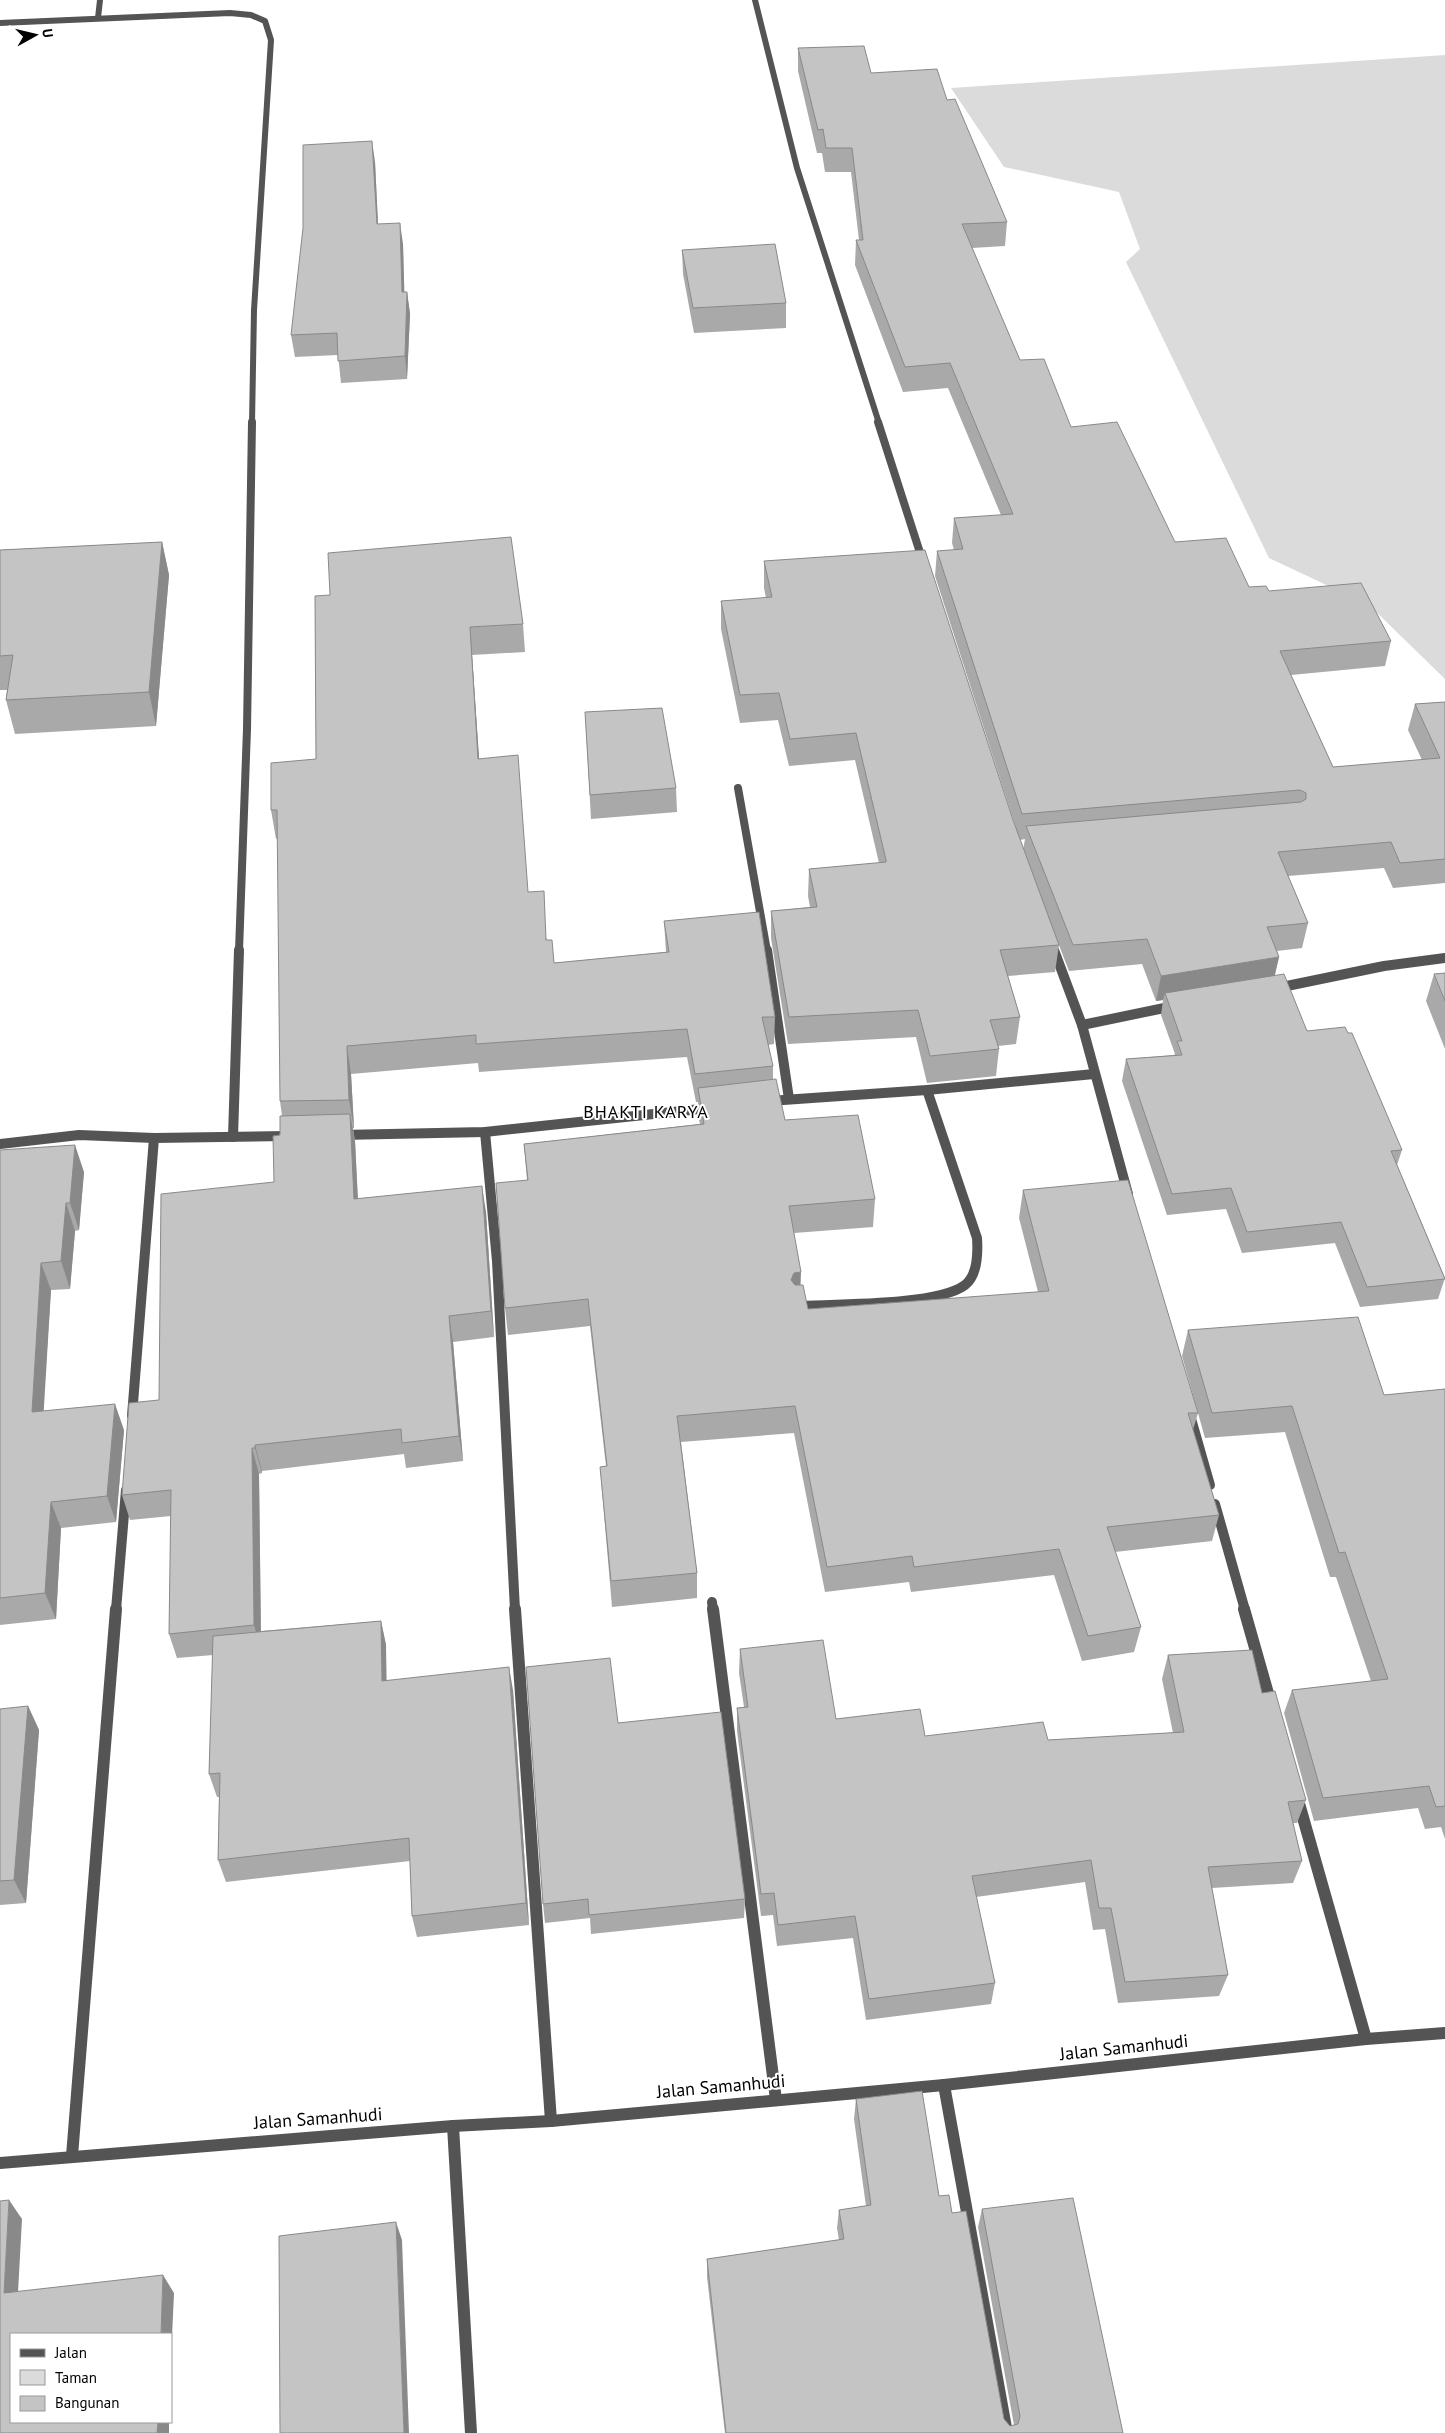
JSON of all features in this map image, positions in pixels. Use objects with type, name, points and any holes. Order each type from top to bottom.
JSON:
[{"type":"street","points":[[98,18],[100,0]]},
{"type":"street","points":[[755,0],[797,168],[927,572]]},
{"type":"street","points":[[0,23],[212,13],[251,15],[265,21],[271,40],[254,310],[247,729],[233,1137]]},
{"type":"street","points":[[738,788],[763,921],[774,1004],[790,1099]]},
{"type":"street","points":[[1049,936],[1082,1025],[1132,1208]]},
{"type":"street","points":[[1272,989],[1384,966],[1445,958]]},
{"type":"street","points":[[1082,1025],[1189,1004]]},
{"type":"street","points":[[760,1102],[927,1090],[1094,1074]]},
{"type":"street","points":[[797,1306],[928,1298],[965,1286],[974,1272],[979,1254],[977,1238],[927,1090]]},
{"type":"street","points":[[330,1135],[484,1132],[721,1107]]},
{"type":"street","points":[[484,1132],[497,1261],[518,1673],[551,2121]]},
{"type":"street","points":[[0,1144],[79,1135],[154,1138],[301,1136]]},
{"type":"street","points":[[131,1425],[154,1138]]},
{"type":"street","points":[[1186,1399],[1274,1714]]},
{"type":"street","points":[[72,2156],[127,1474]]},
{"type":"street","points":[[712,1602],[776,2100]]},
{"type":"street","points":[[1296,1791],[1366,2039]]},
{"type":"street","name":"Jalan Samanhudi","points":[[0,2163],[453,2126],[551,2121],[944,2085],[1366,2039],[1445,2033]]},
{"type":"street","points":[[944,2085],[1007,2433]]},
{"type":"street","points":[[453,2126],[471,2433]]},
{"type":"green space","points":[[1445,55],[1445,679],[1369,605],[1269,558],[1126,262],[1140,249],[1119,192],[1004,167],[951,88]]},
{"type":"building","points":[[864,46],[871,73],[937,69],[947,100],[955,99],[1007,222],[962,224],[1020,360],[1044,359],[1071,427],[1117,422],[1175,542],[1226,538],[1249,587],[1266,586],[1269,591],[1361,583],[1391,641],[1280,651],[1333,767],[1440,758],[1415,704],[1445,702],[1445,859],[1400,863],[1391,842],[1278,852],[1308,923],[1267,927],[1279,957],[1161,976],[1147,939],[1073,945],[1026,826],[1301,802],[1306,799],[1306,793],[1300,790],[1022,814],[937,551],[963,549],[954,518],[1013,514],[950,363],[905,367],[856,240],[863,240],[852,148],[826,148],[823,129],[818,130],[798,48]]},
{"type":"building","points":[[372,141],[377,224],[400,223],[402,292],[407,292],[405,356],[338,361],[337,333],[291,335],[303,228],[303,145]]},
{"type":"building","points":[[775,244],[786,303],[693,308],[682,250]]},
{"type":"building","points":[[511,537],[523,624],[470,627],[478,759],[518,755],[528,892],[544,891],[546,940],[552,940],[554,963],[669,952],[664,921],[759,912],[775,1017],[762,1017],[773,1066],[695,1074],[687,1029],[476,1044],[476,1035],[347,1046],[349,1100],[280,1101],[277,810],[271,810],[271,763],[316,759],[315,596],[330,595],[328,553]]},
{"type":"building","points":[[162,542],[149,692],[6,700],[13,655],[0,656],[0,550]]},
{"type":"building","points":[[925,550],[1013,820],[1059,945],[1000,950],[1020,1017],[990,1020],[999,1049],[930,1056],[918,1010],[789,1017],[771,911],[817,907],[809,869],[886,862],[886,860],[856,733],[790,739],[779,693],[740,695],[721,601],[772,597],[764,561]]},
{"type":"building","points":[[662,708],[676,788],[590,795],[585,712]]},
{"type":"building","points":[[1445,973],[1445,1001],[1434,974]]},
{"type":"building","points":[[1284,974],[1307,1031],[1345,1027],[1348,1033],[1352,1033],[1402,1150],[1391,1151],[1445,1279],[1367,1287],[1341,1222],[1247,1232],[1231,1188],[1172,1194],[1126,1059],[1182,1055],[1177,1041],[1182,1041],[1165,993]]},
{"type":"building","points":[[776,1079],[785,1120],[858,1115],[875,1199],[789,1206],[801,1272],[794,1273],[791,1280],[795,1285],[803,1285],[808,1309],[1049,1291],[1023,1190],[1128,1180],[1198,1413],[1188,1413],[1219,1515],[1107,1527],[1141,1627],[1088,1636],[1059,1549],[914,1567],[912,1556],[827,1567],[795,1406],[677,1416],[697,1573],[611,1581],[600,1467],[607,1466],[588,1299],[505,1308],[496,1183],[528,1180],[524,1144],[704,1124],[698,1088]]},
{"type":"building","points":[[350,1114],[354,1199],[482,1186],[491,1311],[449,1316],[459,1436],[402,1443],[401,1429],[255,1445],[255,1448],[252,1448],[254,1625],[169,1634],[171,1490],[122,1495],[129,1403],[159,1400],[161,1194],[274,1182],[273,1136],[280,1135],[280,1116]]},
{"type":"building","points":[[75,1145],[70,1203],[66,1203],[61,1261],[41,1263],[32,1412],[115,1404],[107,1496],[51,1502],[45,1593],[0,1598],[0,1150]]},
{"type":"building","points":[[1358,1317],[1384,1395],[1445,1389],[1445,1806],[1436,1807],[1429,1786],[1323,1798],[1292,1690],[1388,1679],[1345,1552],[1339,1553],[1292,1406],[1212,1413],[1188,1330]]},
{"type":"building","points":[[381,1621],[382,1681],[509,1667],[526,1903],[412,1916],[409,1838],[218,1860],[220,1773],[209,1774],[213,1636]]},
{"type":"building","points":[[823,1640],[836,1719],[920,1709],[925,1736],[1043,1722],[1048,1740],[1184,1732],[1168,1655],[1252,1650],[1262,1693],[1275,1691],[1306,1800],[1288,1802],[1302,1861],[1208,1867],[1228,1975],[1125,1982],[1111,1908],[1099,1908],[1091,1860],[972,1876],[995,1983],[869,1999],[855,1916],[778,1925],[774,1893],[761,1894],[737,1708],[748,1707],[740,1649]]},
{"type":"building","points":[[610,1658],[618,1723],[721,1712],[745,1899],[589,1915],[588,1899],[543,1904],[526,1667]]},
{"type":"building","points":[[28,1706],[14,1880],[0,1881],[0,1709]]},
{"type":"building","points":[[922,2091],[939,2196],[949,2195],[952,2213],[966,2211],[1004,2419],[1010,2426],[1018,2424],[1020,2416],[982,2209],[1073,2198],[1123,2433],[726,2433],[707,2259],[844,2239],[839,2210],[871,2205],[856,2099]]},
{"type":"building","points":[[9,2200],[4,2293],[163,2275],[161,2333],[10,2333],[10,2423],[158,2423],[157,2433],[0,2433],[0,2201]]},
{"type":"building","points":[[396,2222],[404,2433],[280,2433],[279,2236]]},
{"type":"district","name":"BHAKTI KARYA","points":[[646,1111]]}]
